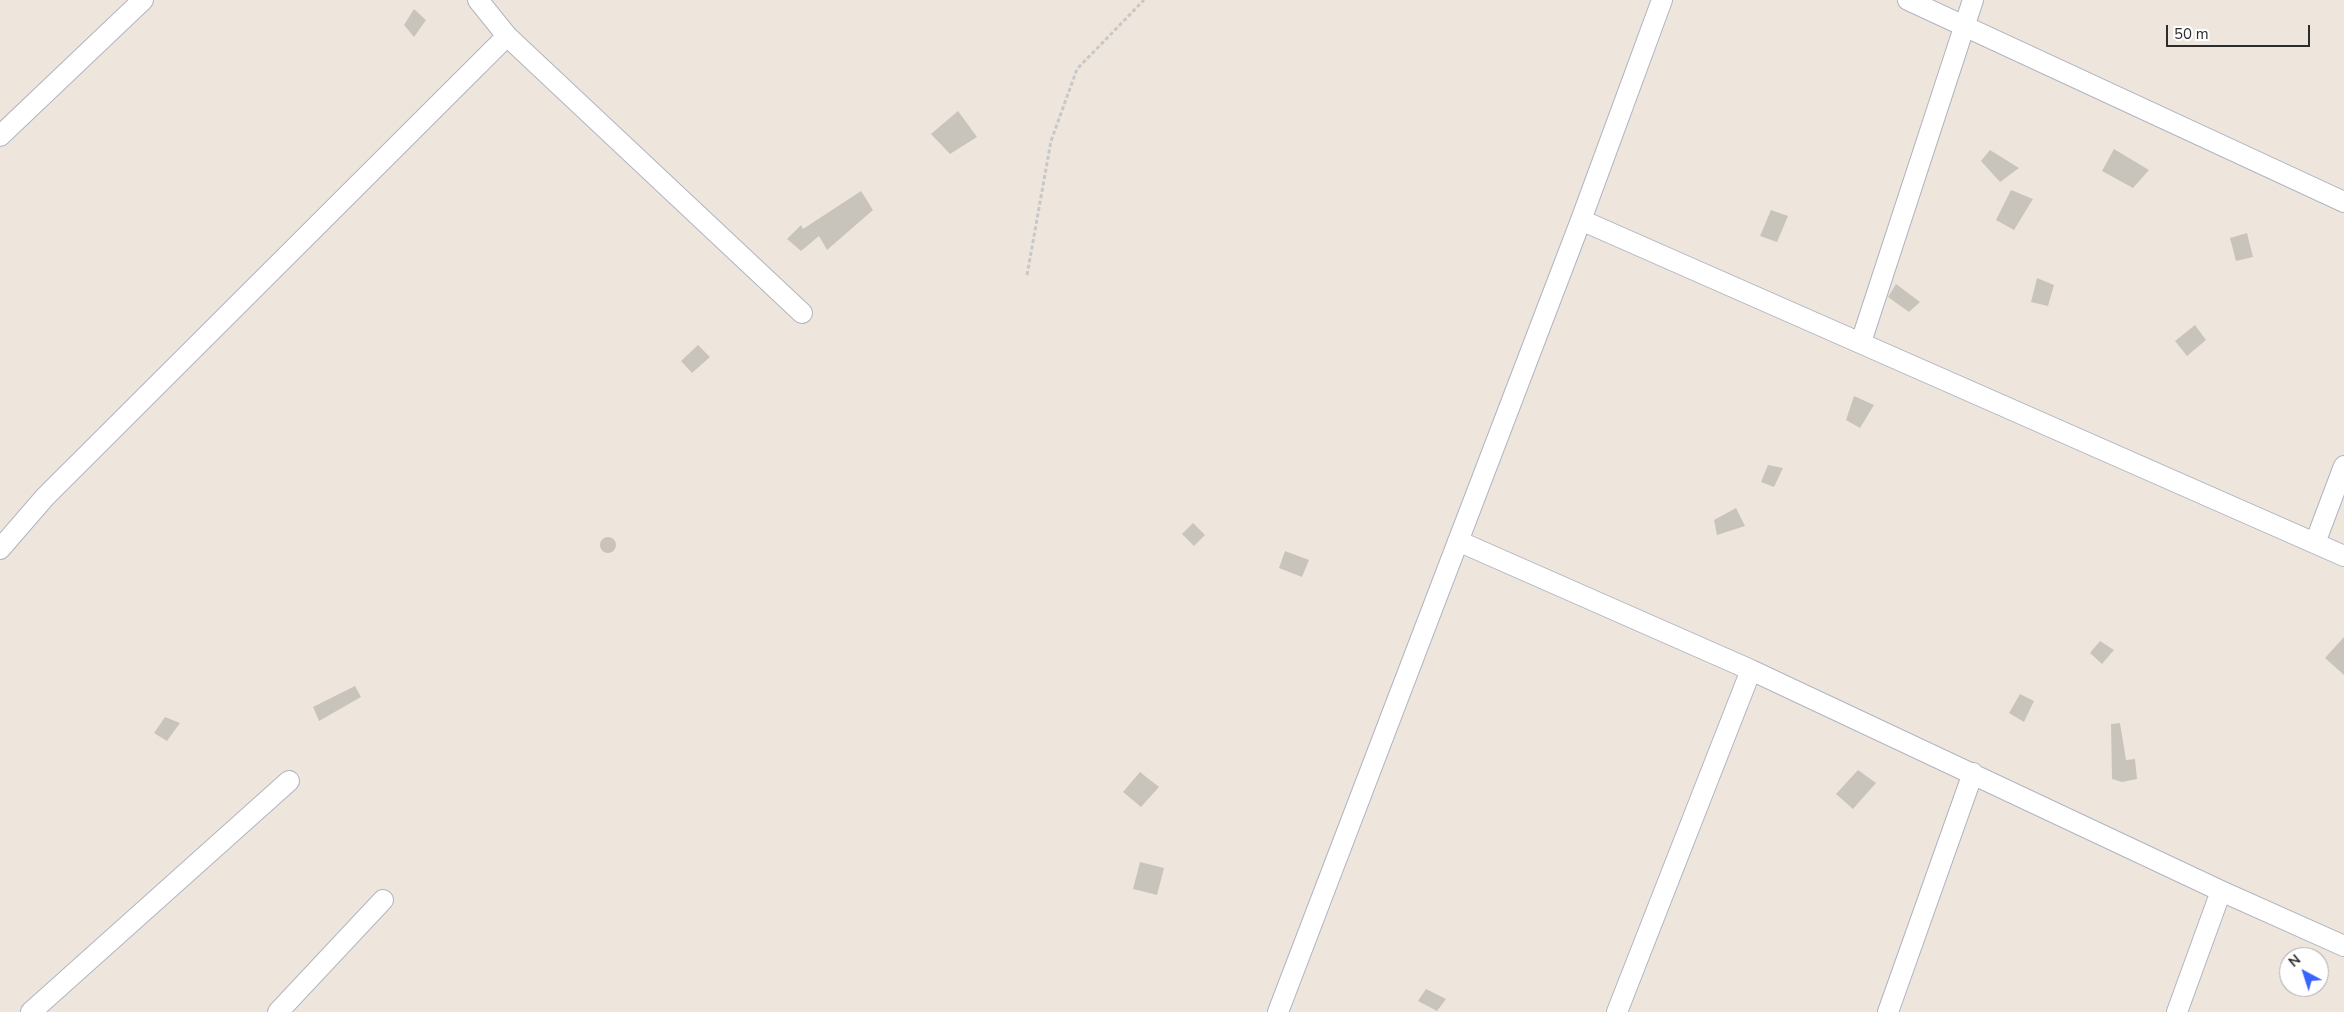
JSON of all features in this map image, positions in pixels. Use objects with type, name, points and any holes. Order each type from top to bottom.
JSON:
[{"type":"street","points":[[0,136],[143,0]]},
{"type":"street","points":[[478,0],[507,36],[802,313]]},
{"type":"street","points":[[1278,1012],[1581,220],[1662,0]]},
{"type":"street","points":[[1908,0],[2344,202]]},
{"type":"street","points":[[1861,342],[1973,0]]},
{"type":"street","points":[[0,549],[45,497],[507,36]]},
{"type":"street","points":[[1581,220],[2344,556]]},
{"type":"street","points":[[2316,543],[2344,466]]},
{"type":"street","points":[[1458,542],[1751,670],[2221,891],[2344,946]]},
{"type":"street","points":[[1617,1012],[1751,670]]},
{"type":"street","points":[[1888,1012],[1973,774]]},
{"type":"street","points":[[31,1012],[289,781]]},
{"type":"street","points":[[2177,1012],[2221,891]]},
{"type":"street","points":[[278,1012],[383,900]]},
{"type":"path","points":[[1027,275],[1051,141],[1077,69],[1144,0]]},
{"type":"building","points":[[414,9],[426,20],[414,37],[404,25]]},
{"type":"building","points":[[958,111],[977,137],[950,154],[931,134]]},
{"type":"building","points":[[2114,149],[2149,170],[2133,188],[2102,171]]},
{"type":"building","points":[[1990,150],[2019,168],[2000,182],[1981,161]]},
{"type":"building","points":[[2011,190],[2033,199],[2014,230],[1996,220]]},
{"type":"building","points":[[861,191],[873,210],[827,250],[819,236],[801,251],[787,239],[801,225],[803,229]]},
{"type":"building","points":[[1771,210],[1788,216],[1777,242],[1760,236]]},
{"type":"building","points":[[2247,233],[2253,257],[2236,261],[2230,238]]},
{"type":"building","points":[[2037,278],[2054,285],[2048,306],[2031,302]]},
{"type":"building","points":[[1896,284],[1920,302],[1909,312],[1888,297]]},
{"type":"building","points":[[2195,325],[2206,340],[2187,356],[2175,341]]},
{"type":"building","points":[[698,345],[710,357],[692,373],[681,361]]},
{"type":"building","points":[[1854,396],[1874,405],[1860,428],[1846,420]]},
{"type":"building","points":[[1768,465],[1783,468],[1774,487],[1761,482]]},
{"type":"building","points":[[1736,508],[1745,526],[1717,535],[1714,520]]},
{"type":"building","points":[[1193,523],[1205,535],[1194,546],[1182,534]]},
{"type":"building","points":[[608,537],[616,545],[608,553],[600,545]]},
{"type":"building","points":[[1285,551],[1309,560],[1302,577],[1279,568]]},
{"type":"building","points":[[2344,637],[2344,675],[2325,658]]},
{"type":"building","points":[[2100,641],[2114,650],[2102,664],[2090,653]]},
{"type":"building","points":[[355,686],[361,697],[319,721],[313,707]]},
{"type":"building","points":[[2020,694],[2034,701],[2024,722],[2009,713]]},
{"type":"building","points":[[165,717],[180,723],[167,741],[154,733]]},
{"type":"building","points":[[2120,723],[2126,760],[2135,759],[2137,779],[2122,782],[2112,779],[2111,724]]},
{"type":"building","points":[[1858,770],[1876,783],[1853,809],[1836,794]]},
{"type":"building","points":[[1140,772],[1159,787],[1141,807],[1123,792]]},
{"type":"building","points":[[1140,862],[1164,868],[1157,895],[1133,889]]},
{"type":"building","points":[[1426,989],[1446,999],[1437,1011],[1418,1001]]}]
